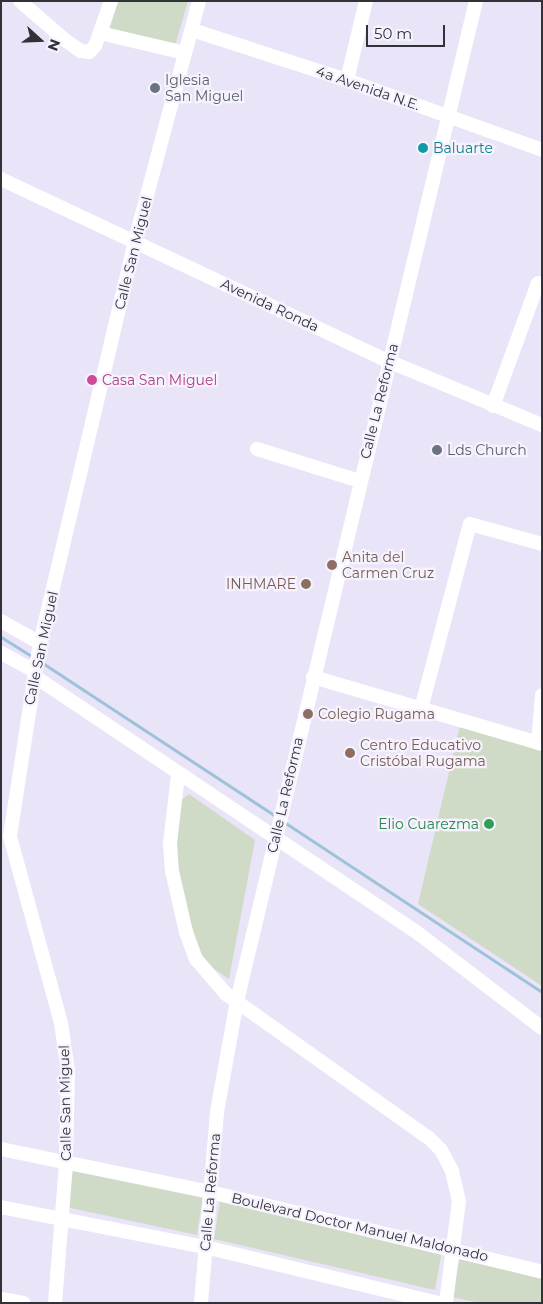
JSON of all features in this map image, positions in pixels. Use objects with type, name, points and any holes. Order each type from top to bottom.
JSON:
[{"type":"street","points":[[20,1],[81,51],[89,52],[100,33],[111,1]]},
{"type":"street","name":"Calle San Miguel","points":[[55,1303],[66,1164],[68,1079],[65,1038],[10,836],[40,645],[135,240],[199,1]]},
{"type":"street","points":[[347,80],[366,1]]},
{"type":"street","name":"Calle La Reforma","points":[[202,1303],[217,1112],[237,1001],[283,800],[388,361],[450,117],[476,1]]},
{"type":"street","name":"4a Avenida N.E.","points":[[192,30],[347,80],[542,150]]},
{"type":"street","points":[[100,33],[186,53]]},
{"type":"street","name":"Avenida Ronda","points":[[1,179],[135,240],[388,361],[542,425]]},
{"type":"street","points":[[493,406],[538,283]]},
{"type":"street","points":[[257,449],[360,481]]},
{"type":"street","points":[[421,709],[470,524],[542,544]]},
{"type":"street","points":[[1,621],[40,645]]},
{"type":"street","points":[[1,653],[35,671],[178,775],[275,836],[419,934],[542,1028]]},
{"type":"street","points":[[313,678],[540,744],[542,695]]},
{"type":"street","points":[[178,775],[170,843],[172,871],[186,932],[196,959],[216,984],[237,1001],[428,1138],[441,1150],[452,1171],[459,1201],[446,1303]]},
{"type":"street","name":"Boulevard Doctor Manuel Maldonado","points":[[1,1148],[66,1164],[210,1192],[453,1248],[542,1272]]},
{"type":"street","points":[[1,1206],[205,1247],[439,1303]]},
{"type":"street","points":[[1,1299],[24,1303]]},
{"type":"green space","points":[[118,1],[188,1],[175,46],[110,29]]},
{"type":"green space","name":"Elio Cuarezma","points":[[461,721],[542,744],[542,986],[418,904]]},
{"type":"green space","points":[[189,794],[255,840],[229,979],[201,960],[187,924],[176,871],[176,821],[178,803]]},
{"type":"green space","points":[[73,1171],[203,1195],[197,1235],[66,1207]]},
{"type":"green space","points":[[220,1200],[442,1250],[435,1290],[214,1239]]},
{"type":"green space","points":[[460,1256],[542,1277],[542,1303],[480,1303],[452,1297]]},
{"type":"waterway","points":[[1,637],[34,658]]},
{"type":"waterway","points":[[41,662],[277,817]]},
{"type":"waterway","points":[[284,822],[542,992]]},
{"type":"place","name":"Iglesia San Miguel","points":[[155,88]]},
{"type":"place","name":"Baluarte","points":[[423,148]]},
{"type":"place","name":"Casa San Miguel","points":[[92,380]]},
{"type":"place","name":"Lds Church","points":[[437,450]]},
{"type":"place","name":"Anita del Carmen Cruz","points":[[332,565]]},
{"type":"place","name":"INHMARE","points":[[306,584]]},
{"type":"place","name":"Colegio Rugama","points":[[308,714]]},
{"type":"place","name":"Centro Educativo Cristóbal Rugama","points":[[350,753]]},
{"type":"place","name":"Elio Cuarezma","points":[[489,824]]}]
